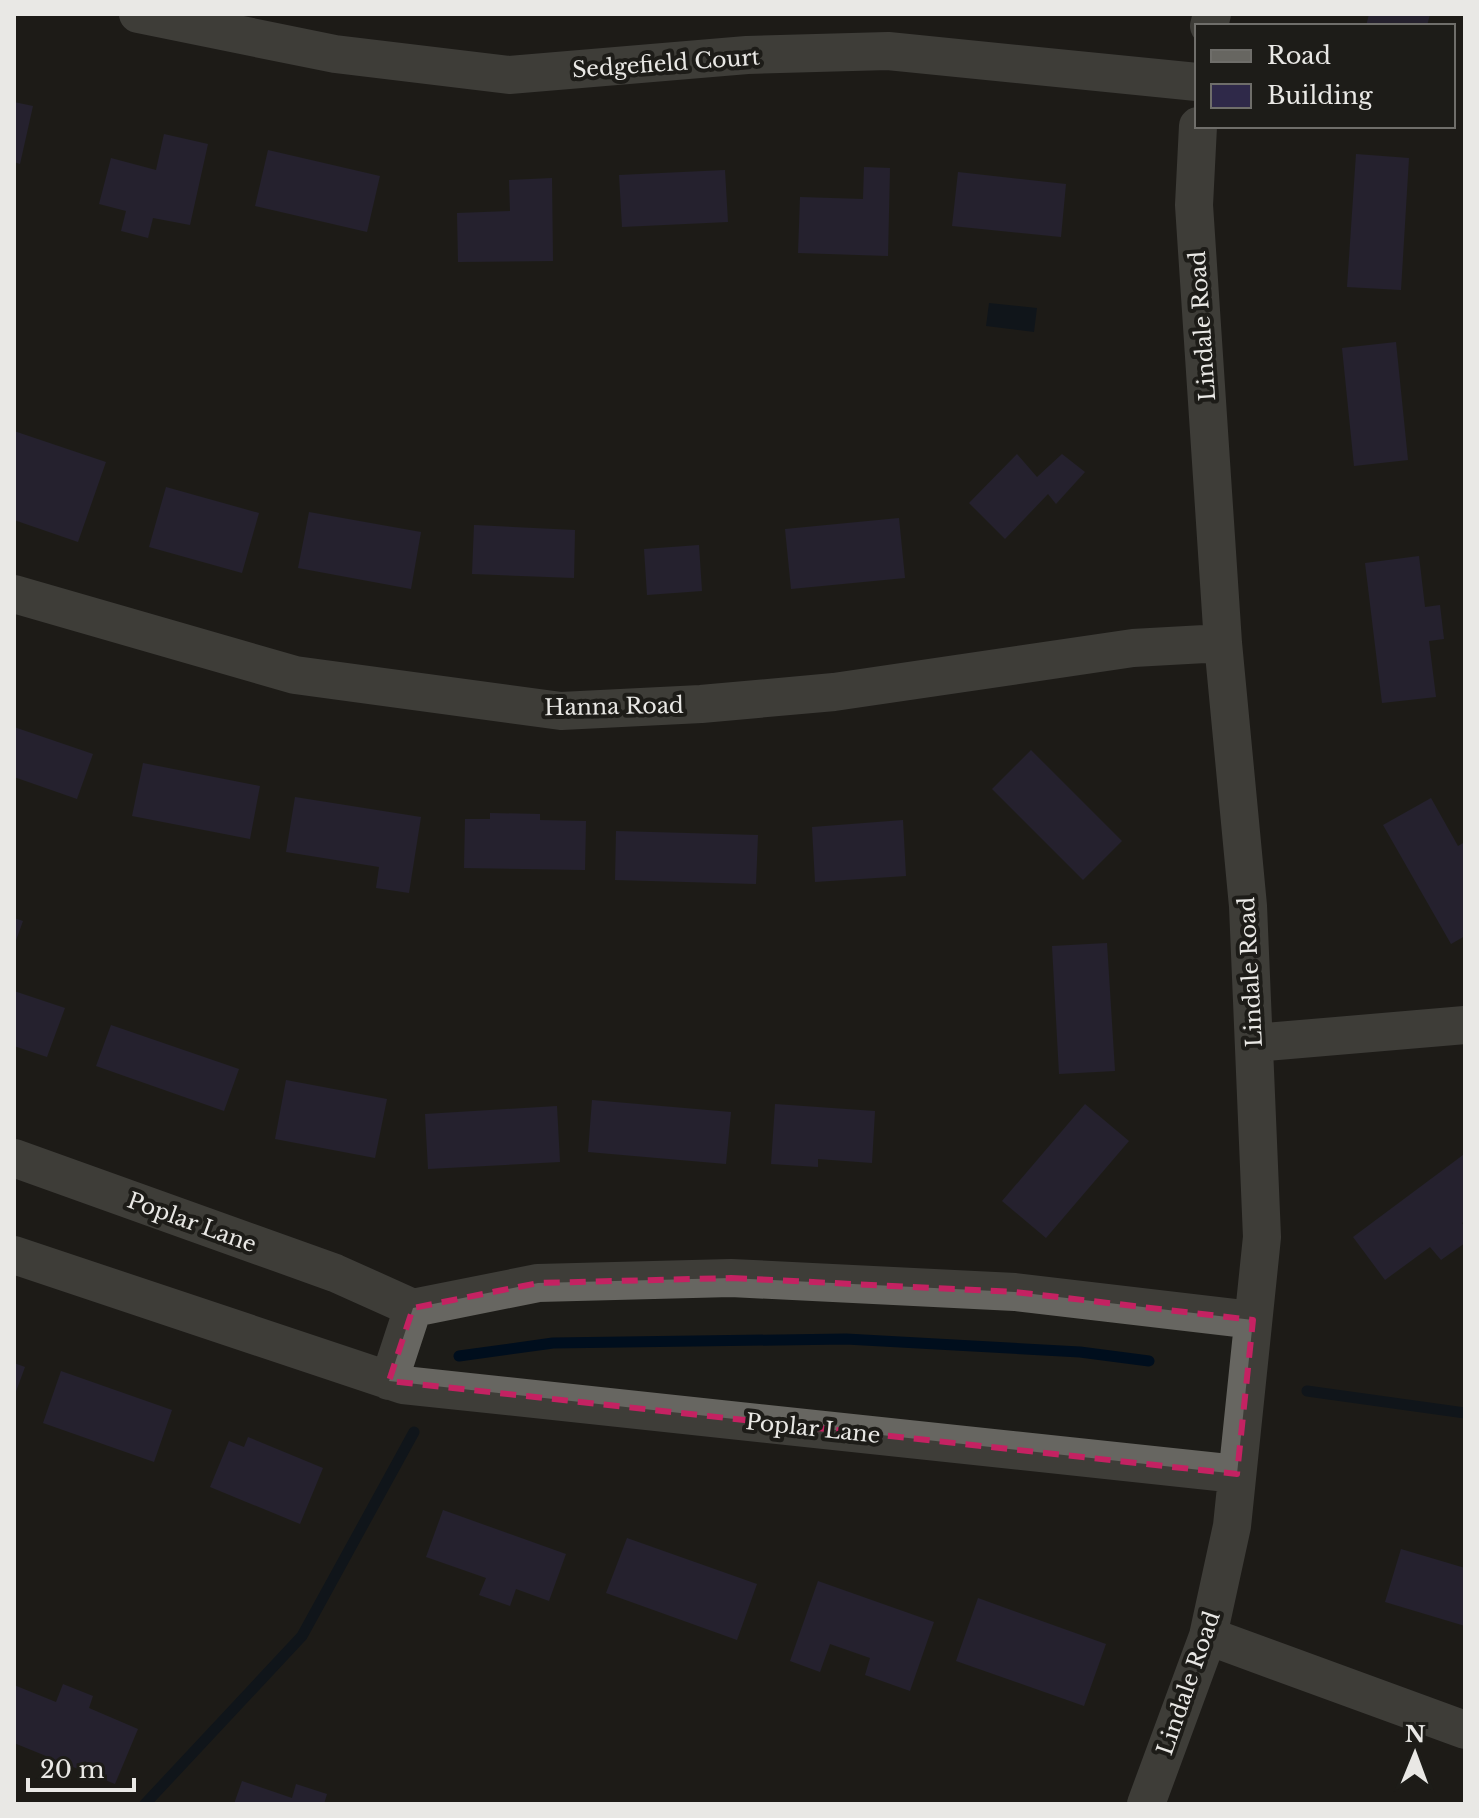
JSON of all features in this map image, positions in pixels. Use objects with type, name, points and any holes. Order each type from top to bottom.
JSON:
[{"type":"street","name":"Sedgefield Court","points":[[138,14],[335,54],[509,75],[747,55],[888,51],[1195,82]]},
{"type":"street","name":"Lindale Road","points":[[1146,1804],[1208,1636],[1232,1526],[1262,1237],[1248,906],[1223,643],[1194,205],[1198,128]]},
{"type":"street","name":"Hanna Road","points":[[14,594],[295,675],[561,711],[701,704],[834,692],[1133,648],[1223,643]]},
{"type":"street","points":[[1254,1043],[1465,1025]]},
{"type":"street","name":"Poplar Lane","points":[[14,1158],[335,1273],[413,1308]]},
{"type":"street","name":"Poplar Lane","points":[[14,1255],[403,1385],[1237,1474]]},
{"type":"street","points":[[389,1381],[413,1308],[538,1283],[731,1278],[1015,1292],[1253,1320]]},
{"type":"street","points":[[1208,1636],[1465,1730]]},
{"type":"highlighted area","points":[[731,1278],[1015,1292],[1253,1320],[1237,1474],[389,1381],[413,1308],[538,1283]]},
{"type":"water","points":[[989,303],[1037,308],[1034,332],[986,326]]},
{"type":"building","points":[[1369,14],[1430,14],[1428,24],[1366,24]]},
{"type":"building","points":[[14,102],[33,106],[20,164],[14,162]]},
{"type":"building","points":[[164,134],[208,144],[190,225],[153,218],[148,238],[121,231],[126,211],[99,204],[111,158],[156,170]]},
{"type":"building","points":[[268,150],[380,176],[367,232],[255,206]]},
{"type":"building","points":[[1356,154],[1409,158],[1401,290],[1347,287]]},
{"type":"building","points":[[864,167],[890,168],[888,256],[798,253],[800,197],[863,199]]},
{"type":"building","points":[[725,170],[728,222],[622,227],[619,175]]},
{"type":"building","points":[[958,172],[1066,184],[1061,237],[952,226]]},
{"type":"building","points":[[552,178],[553,261],[458,262],[457,213],[510,211],[509,180]]},
{"type":"building","points":[[1396,342],[1408,460],[1354,466],[1342,348]]},
{"type":"building","points":[[14,431],[106,462],[78,542],[14,520]]},
{"type":"building","points":[[1017,454],[1037,477],[1062,454],[1085,472],[1056,504],[1048,494],[1005,539],[969,503]]},
{"type":"building","points":[[166,487],[259,513],[242,573],[149,547]]},
{"type":"building","points":[[309,512],[421,532],[411,589],[298,568]]},
{"type":"building","points":[[899,518],[905,578],[791,589],[785,529]]},
{"type":"building","points":[[474,525],[575,530],[574,578],[472,574]]},
{"type":"building","points":[[699,545],[702,591],[647,595],[644,549]]},
{"type":"building","points":[[1419,556],[1425,607],[1440,605],[1444,639],[1429,641],[1436,697],[1382,703],[1365,563]]},
{"type":"building","points":[[14,727],[93,754],[77,799],[14,777]]},
{"type":"building","points":[[1031,750],[1122,841],[1083,880],[992,789]]},
{"type":"building","points":[[143,763],[260,786],[250,839],[132,816]]},
{"type":"building","points":[[295,797],[421,817],[409,893],[376,888],[379,867],[286,852]]},
{"type":"building","points":[[1431,798],[1458,846],[1465,842],[1465,936],[1451,944],[1383,825]]},
{"type":"building","points":[[490,813],[540,814],[540,820],[586,821],[585,870],[464,868],[465,819],[490,819]]},
{"type":"building","points":[[903,820],[906,876],[815,882],[812,827]]},
{"type":"building","points":[[616,831],[758,835],[756,884],[615,880]]},
{"type":"building","points":[[14,918],[23,921],[14,946]]},
{"type":"building","points":[[1107,943],[1115,1071],[1059,1074],[1052,946]]},
{"type":"building","points":[[14,991],[65,1008],[47,1057],[14,1046]]},
{"type":"building","points":[[111,1025],[239,1069],[224,1111],[96,1066]]},
{"type":"building","points":[[286,1080],[387,1099],[375,1158],[275,1139]]},
{"type":"building","points":[[592,1100],[731,1112],[726,1164],[588,1152]]},
{"type":"building","points":[[775,1104],[875,1111],[872,1163],[818,1159],[818,1167],[771,1164]]},
{"type":"building","points":[[1085,1104],[1129,1141],[1046,1238],[1002,1201]]},
{"type":"building","points":[[557,1106],[560,1162],[428,1169],[425,1114]]},
{"type":"building","points":[[1463,1155],[1465,1221],[1462,1223],[1465,1243],[1441,1260],[1430,1247],[1385,1280],[1353,1237]]},
{"type":"building","points":[[14,1363],[25,1367],[14,1397]]},
{"type":"building","points":[[61,1371],[172,1410],[154,1462],[43,1423]]},
{"type":"building","points":[[248,1437],[323,1468],[300,1524],[210,1487],[229,1441],[244,1447]]},
{"type":"building","points":[[443,1510],[566,1554],[549,1601],[516,1589],[510,1606],[479,1595],[486,1578],[426,1557]]},
{"type":"building","points":[[627,1538],[757,1584],[737,1640],[606,1593]]},
{"type":"building","points":[[1401,1549],[1465,1568],[1465,1626],[1385,1602]]},
{"type":"building","points":[[818,1581],[934,1622],[910,1691],[865,1675],[870,1658],[830,1644],[820,1672],[790,1661]]},
{"type":"building","points":[[978,1598],[1106,1644],[1084,1706],[956,1661]]},
{"type":"building","points":[[63,1684],[93,1696],[89,1708],[138,1729],[115,1784],[14,1743],[14,1685],[56,1702]]},
{"type":"building","points":[[242,1781],[292,1798],[296,1784],[327,1794],[324,1804],[234,1804]]},
{"type":"waterway","points":[[459,1356],[553,1343],[846,1339],[1080,1352],[1149,1361]]},
{"type":"waterway","points":[[1307,1391],[1465,1413]]},
{"type":"waterway","points":[[145,1804],[302,1636],[414,1432]]}]
